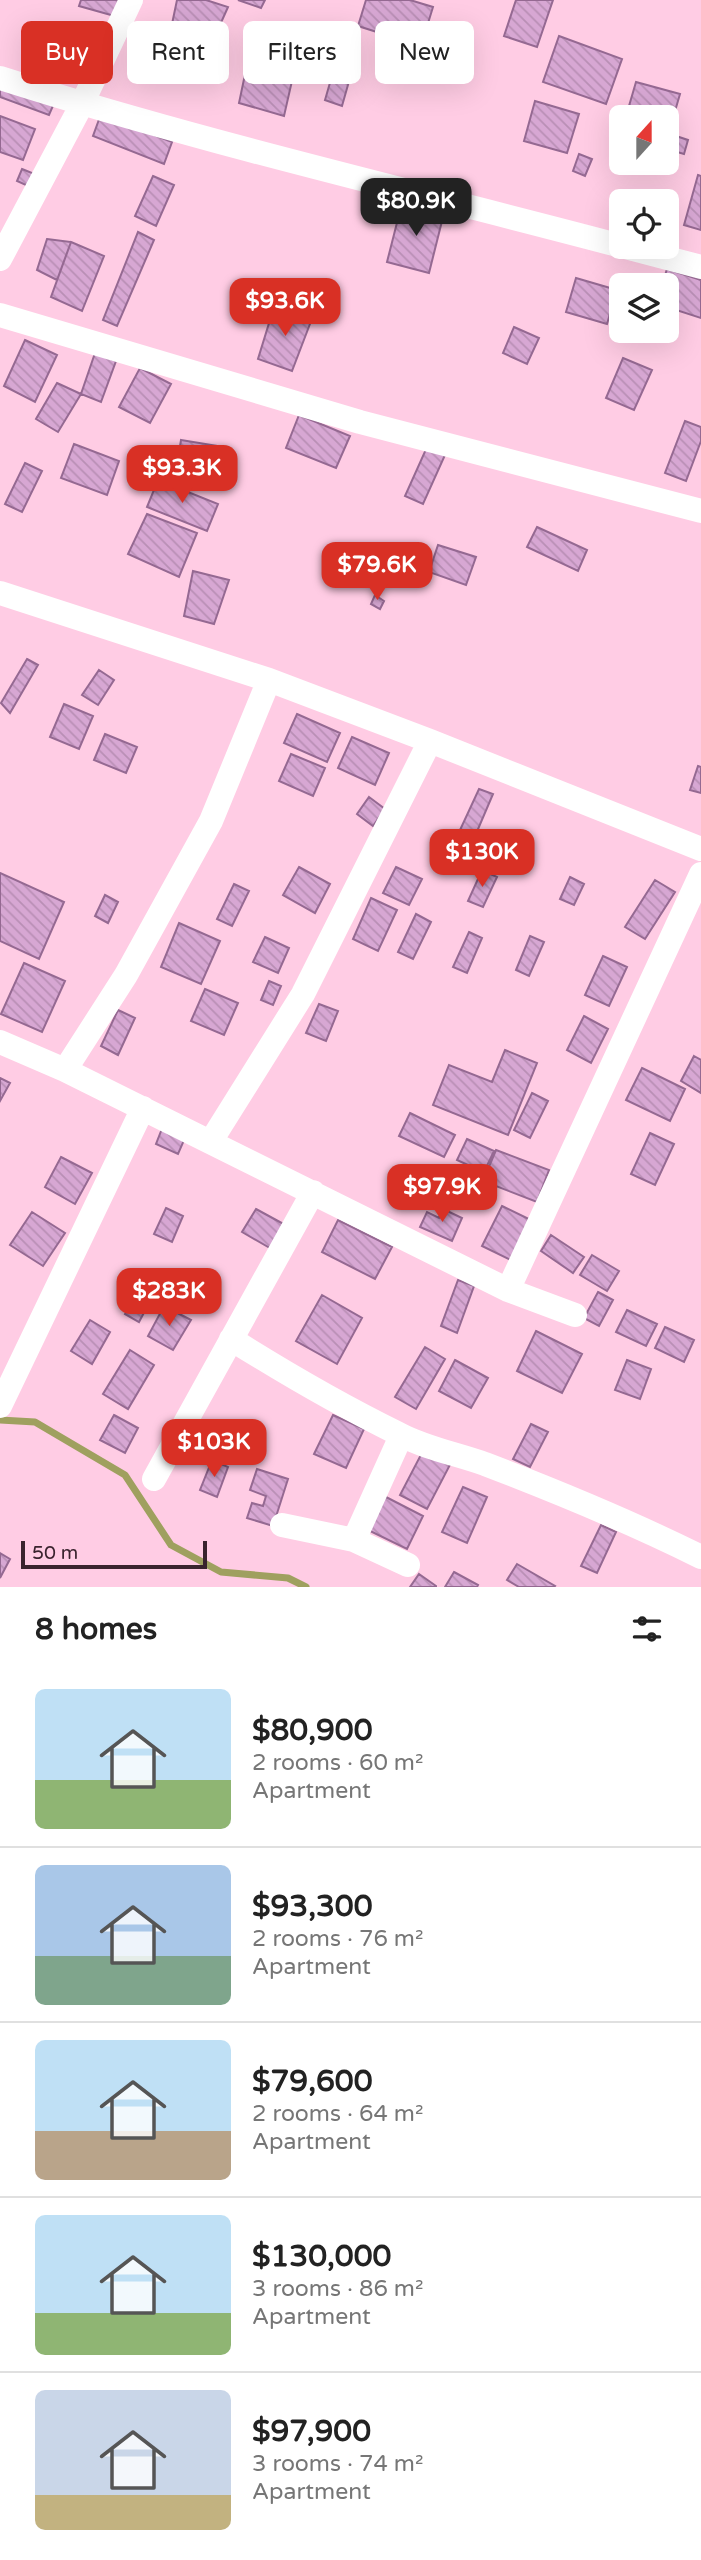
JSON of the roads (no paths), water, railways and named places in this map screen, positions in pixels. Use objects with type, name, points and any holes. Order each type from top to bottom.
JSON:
[{"type":"street","points":[[0,259],[82,104],[131,0]]},
{"type":"street","points":[[0,78],[82,104],[609,242]]},
{"type":"street","points":[[671,259],[701,267]]},
{"type":"street","points":[[0,315],[360,422],[701,511]]},
{"type":"street","points":[[0,593],[269,680],[701,849]]},
{"type":"street","points":[[65,1070],[126,975],[211,821],[269,680]]},
{"type":"street","points":[[211,1141],[303,995],[430,741]]},
{"type":"street","points":[[508,1290],[701,874]]},
{"type":"street","points":[[0,1042],[65,1070],[211,1141],[508,1290],[575,1315]]},
{"type":"street","points":[[1,1405],[143,1108]]},
{"type":"street","points":[[154,1479],[313,1192]]},
{"type":"street","points":[[232,1339],[274,1366],[401,1436],[542,1486],[701,1557]]},
{"type":"street","points":[[354,1540],[401,1436]]},
{"type":"street","points":[[282,1525],[354,1540],[408,1565]]},
{"type":"waterway","points":[[0,1420],[35,1422],[125,1475],[171,1545],[221,1572],[288,1578],[306,1587]]}]
